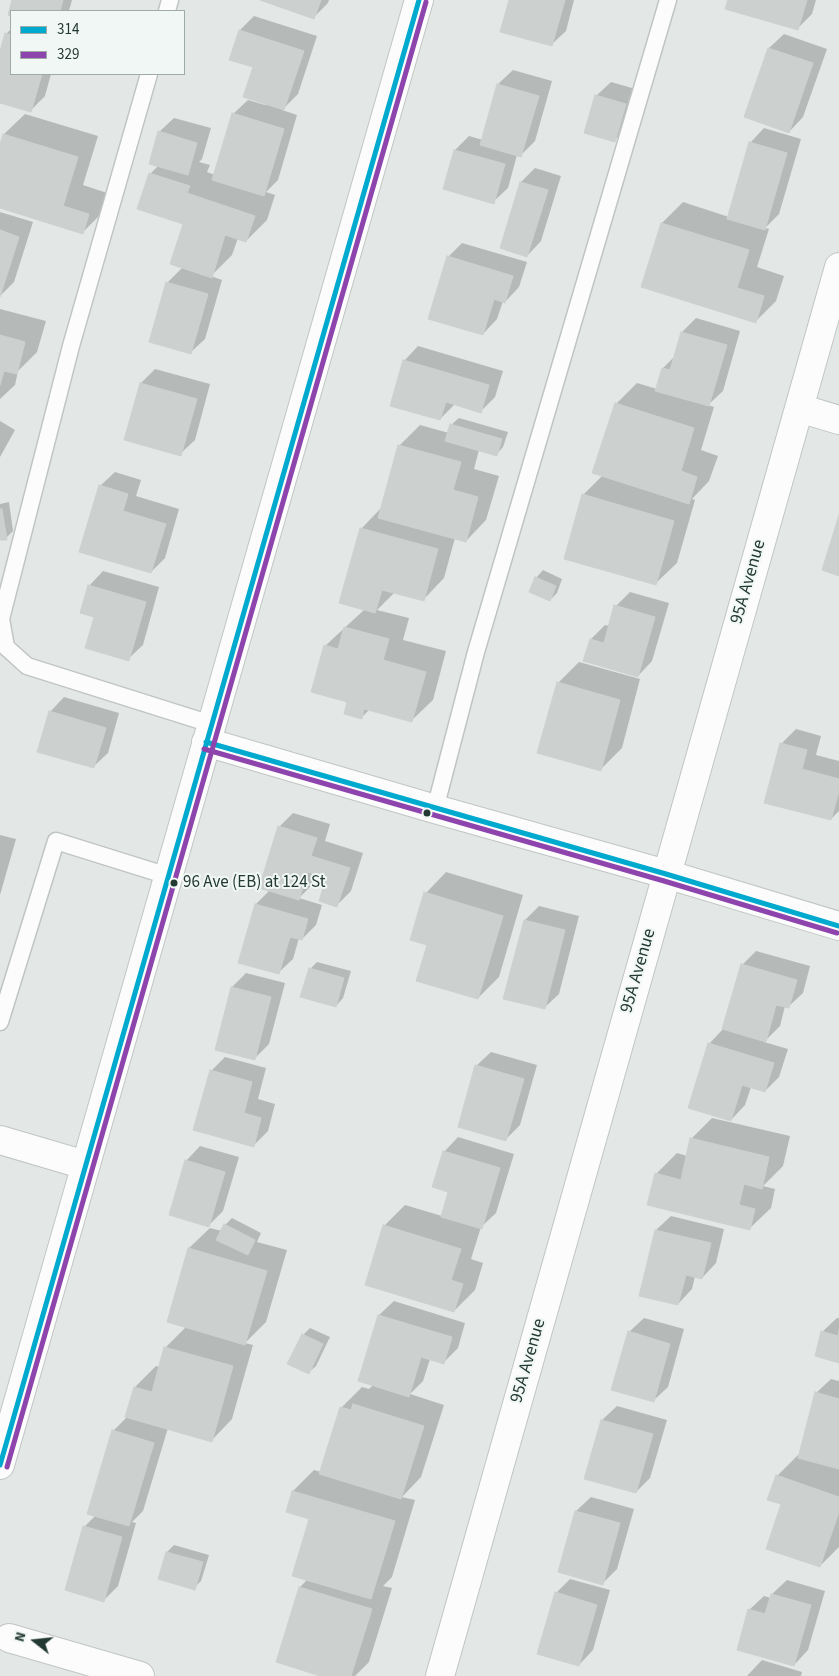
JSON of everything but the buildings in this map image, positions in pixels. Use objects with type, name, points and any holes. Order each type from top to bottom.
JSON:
[{"type":"street","points":[[0,1465],[418,0]]},
{"type":"street","name":"95A Avenue","points":[[440,1676],[839,267]]},
{"type":"street","points":[[799,408],[839,420]]},
{"type":"street","points":[[208,733],[435,809],[666,874],[839,926]]},
{"type":"street","points":[[0,1140],[85,1165]]},
{"type":"street","points":[[9,1638],[140,1676]]},
{"type":"lane","points":[[435,809],[476,652],[668,0]]},
{"type":"lane","points":[[149,75],[70,346],[2,619],[6,647],[26,666],[208,733]]},
{"type":"lane","points":[[0,1022],[56,841],[168,876]]},
{"type":"transit line","name":"314","points":[[0,1465],[419,0]]},
{"type":"transit line","name":"329","points":[[7,1467],[426,2]]},
{"type":"transit line","name":"314","points":[[206,742],[666,874],[839,926]]},
{"type":"transit line","name":"329","points":[[204,749],[664,881],[837,933]]},
{"type":"place","name":"96 Ave (EB) at 124 St","points":[[174,883]]}]
